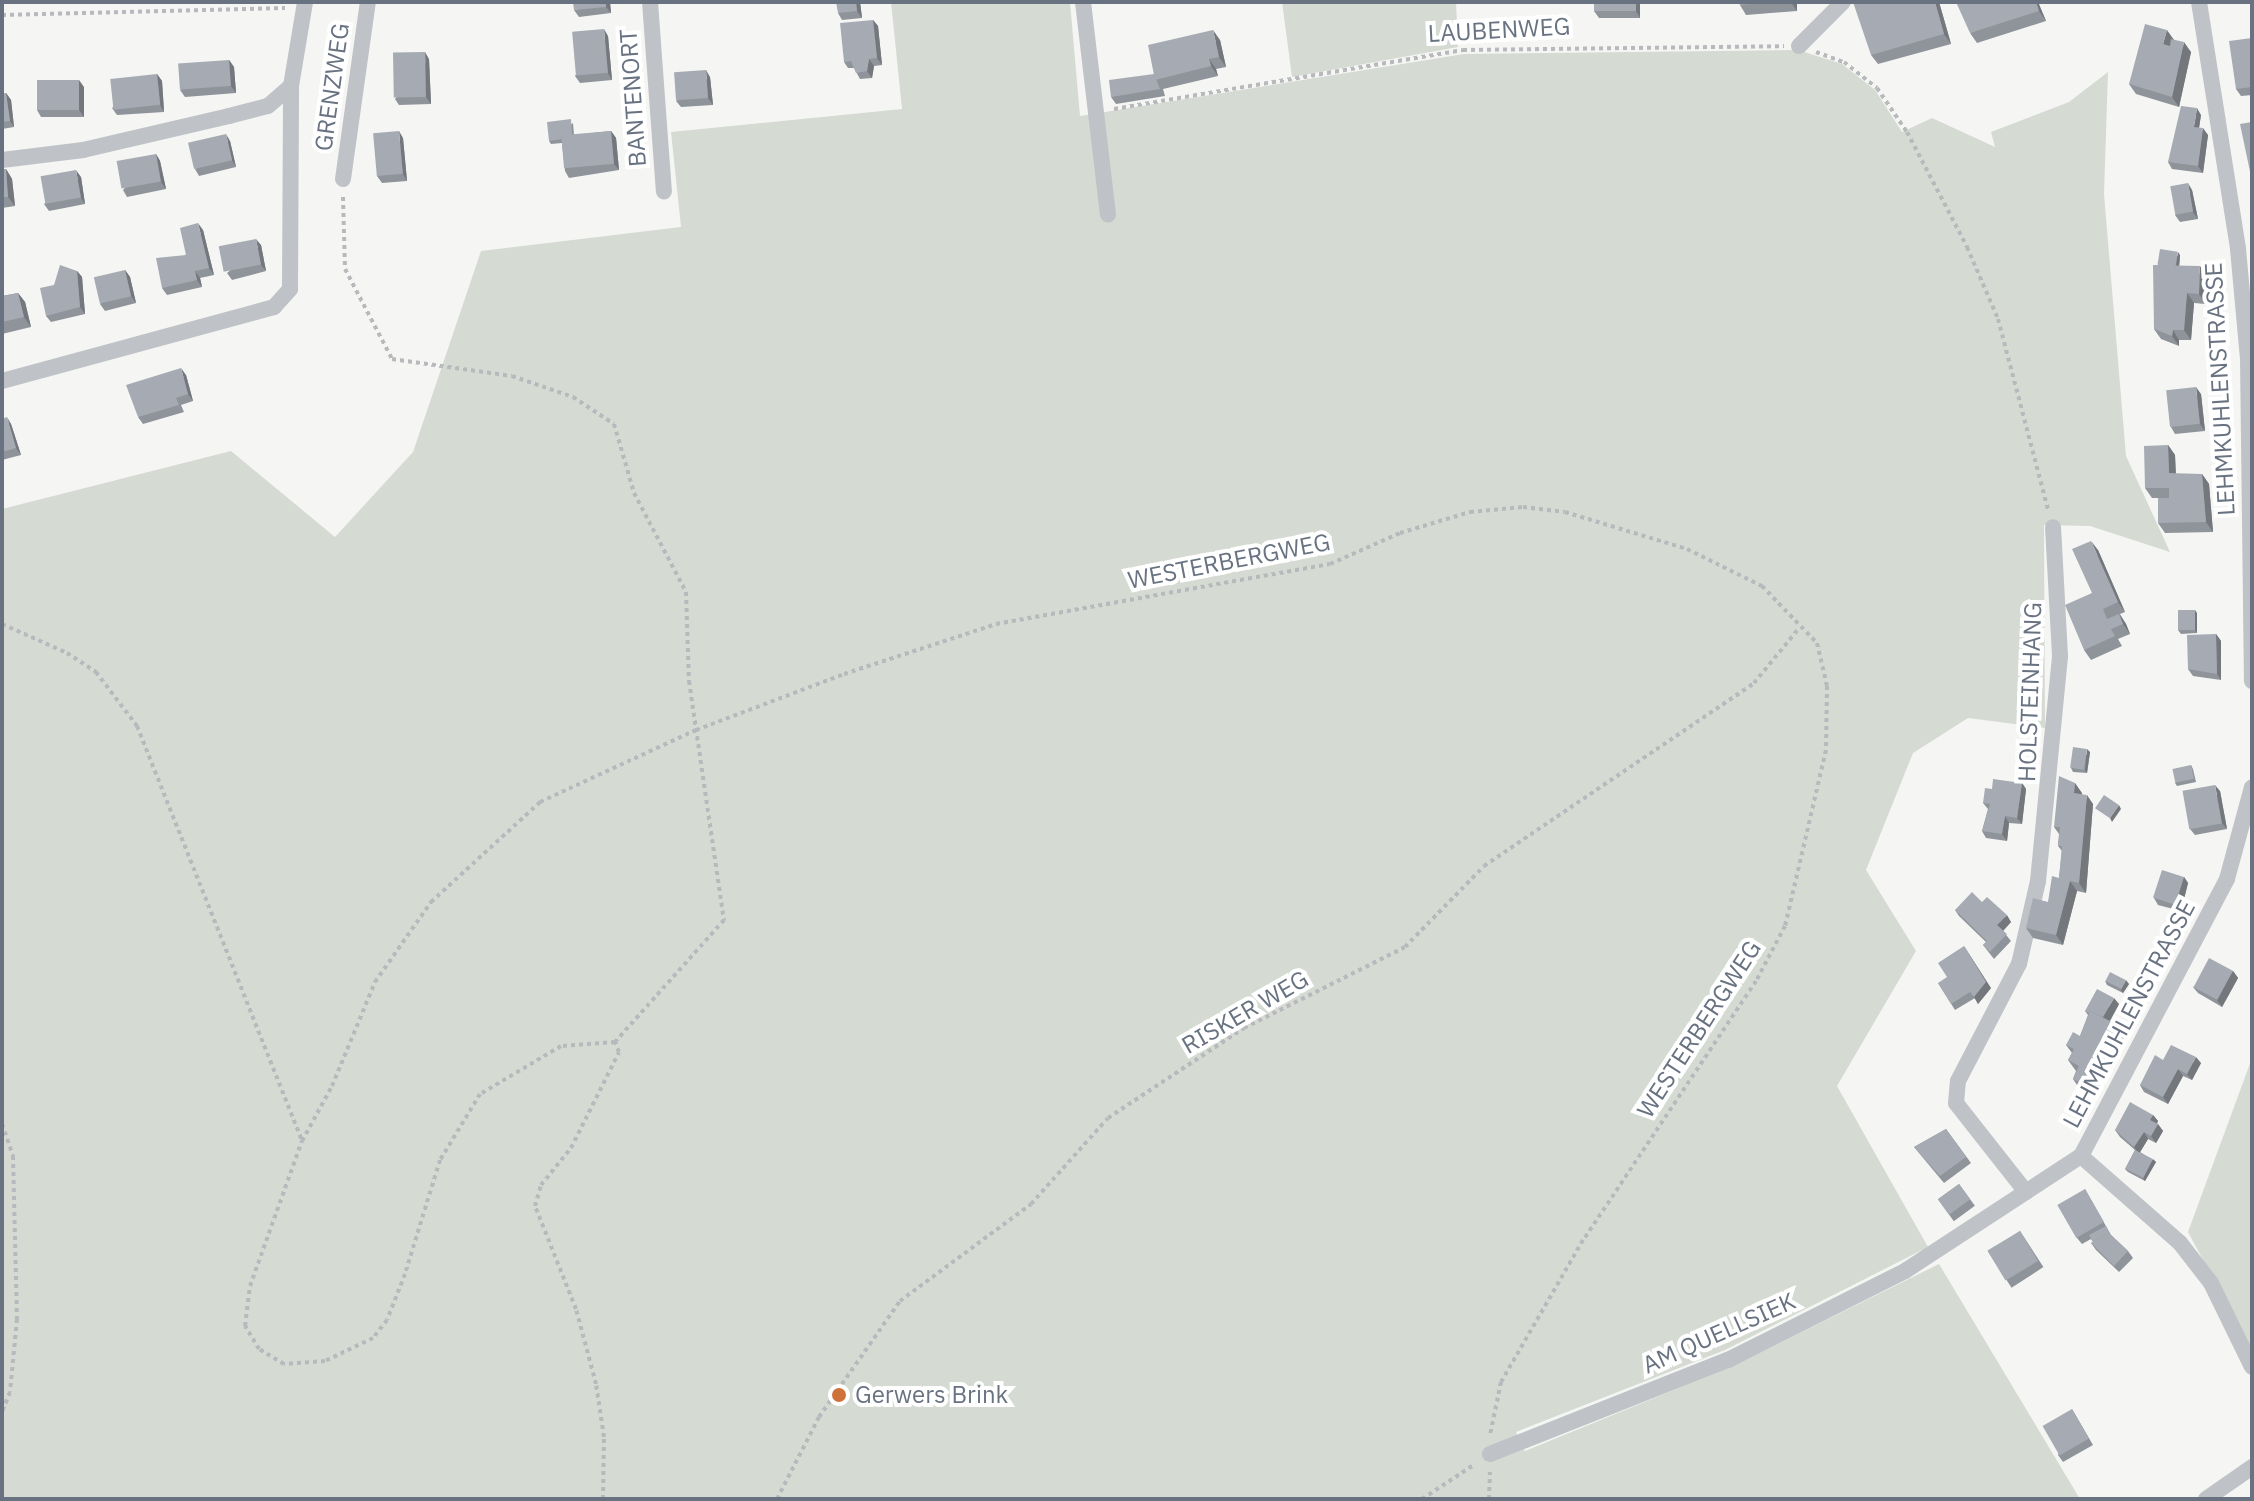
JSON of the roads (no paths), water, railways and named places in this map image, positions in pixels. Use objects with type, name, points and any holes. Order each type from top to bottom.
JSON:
[{"type":"street","name":"GRENZWEG","points":[[343,179],[368,2]]},
{"type":"street","name":"BANTENORT","points":[[650,2],[664,191]]},
{"type":"street","points":[[1083,2],[1108,215]]},
{"type":"street","points":[[1799,46],[1843,2]]},
{"type":"street","name":"LEHMKUHLENSTRASSE","points":[[2199,2],[2238,249],[2250,358],[2252,681]]},
{"type":"street","name":"GRENZWEG","points":[[2,381],[274,307],[290,289],[291,86],[304,3]]},
{"type":"street","points":[[2,160],[83,150],[229,116],[268,106],[291,86]]},
{"type":"street","name":"HOLSTEINHANG","points":[[2026,1192],[1956,1103],[1958,1081],[2019,964],[2038,881],[2060,656],[2053,527]]},
{"type":"street","name":"LEHMKUHLENSTRASSE","points":[[2026,1192],[2081,1156],[2227,879],[2252,787]]},
{"type":"street","points":[[2081,1156],[2180,1243],[2211,1283],[2252,1367]]},
{"type":"street","name":"AM QUELLSIEK","points":[[1490,1454],[1728,1360],[1905,1271],[2026,1192]]},
{"type":"street","points":[[2206,1499],[2252,1467]]},
{"type":"place","name":"Gerwers Brink","points":[[839,1395]]}]
